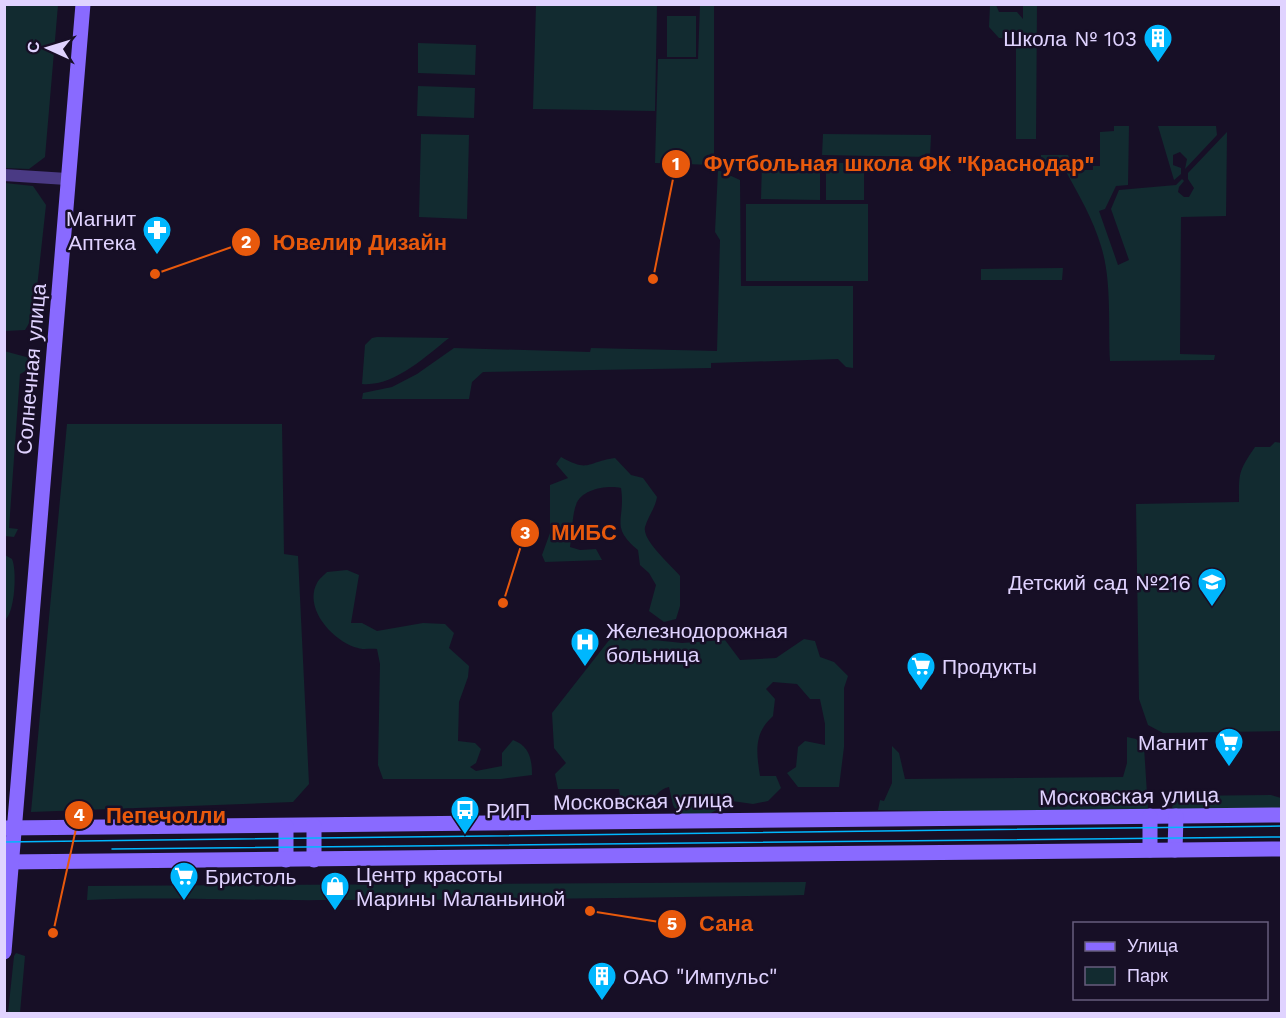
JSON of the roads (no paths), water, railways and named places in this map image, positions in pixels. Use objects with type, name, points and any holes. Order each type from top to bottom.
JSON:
[{"type":"street","name":"Солнечная улица","points":[[4,952],[10,829],[83,4]]},
{"type":"street","points":[[4,175],[67,179]]},
{"type":"street","name":"Московская улица","points":[[10,829],[1281,815]]},
{"type":"street","points":[[1150,816],[1150,850]]},
{"type":"street","points":[[1175,850],[1176,816]]},
{"type":"street","points":[[286,826],[286,860]]},
{"type":"street","points":[[314,826],[314,860]]},
{"type":"street","points":[[9,863],[1281,849]]},
{"type":"tram line","points":[[4,842],[1282,826]]},
{"type":"tram line","points":[[112,849],[1282,837]]},
{"type":"place","name":"Школа № 103","points":[[1158,64]]},
{"type":"place","name":"Магнит Аптека","points":[[157,256]]},
{"type":"place","name":"Ювелир Дизайн","points":[[155,274]]},
{"type":"place","name":"Футбольная школа ФК \"Краснодар\"","points":[[653,279]]},
{"type":"place","name":"МИБС","points":[[503,603]]},
{"type":"place","name":"Детский сад №216","points":[[1212,608]]},
{"type":"place","name":"Железнодорожная больница","points":[[585,668]]},
{"type":"place","name":"Продукты","points":[[921,692]]},
{"type":"place","name":"Магнит","points":[[1229,768]]},
{"type":"place","name":"РИП","points":[[465,836]]},
{"type":"place","name":"Бристоль","points":[[184,902]]},
{"type":"place","name":"Сана","points":[[590,911]]},
{"type":"place","name":"Центр красоты Марины Маланьиной","points":[[335,912]]},
{"type":"place","name":"Пепечолли","points":[[53,933]]},
{"type":"place","name":"ОАО \"Импульс\"","points":[[602,1002]]}]
